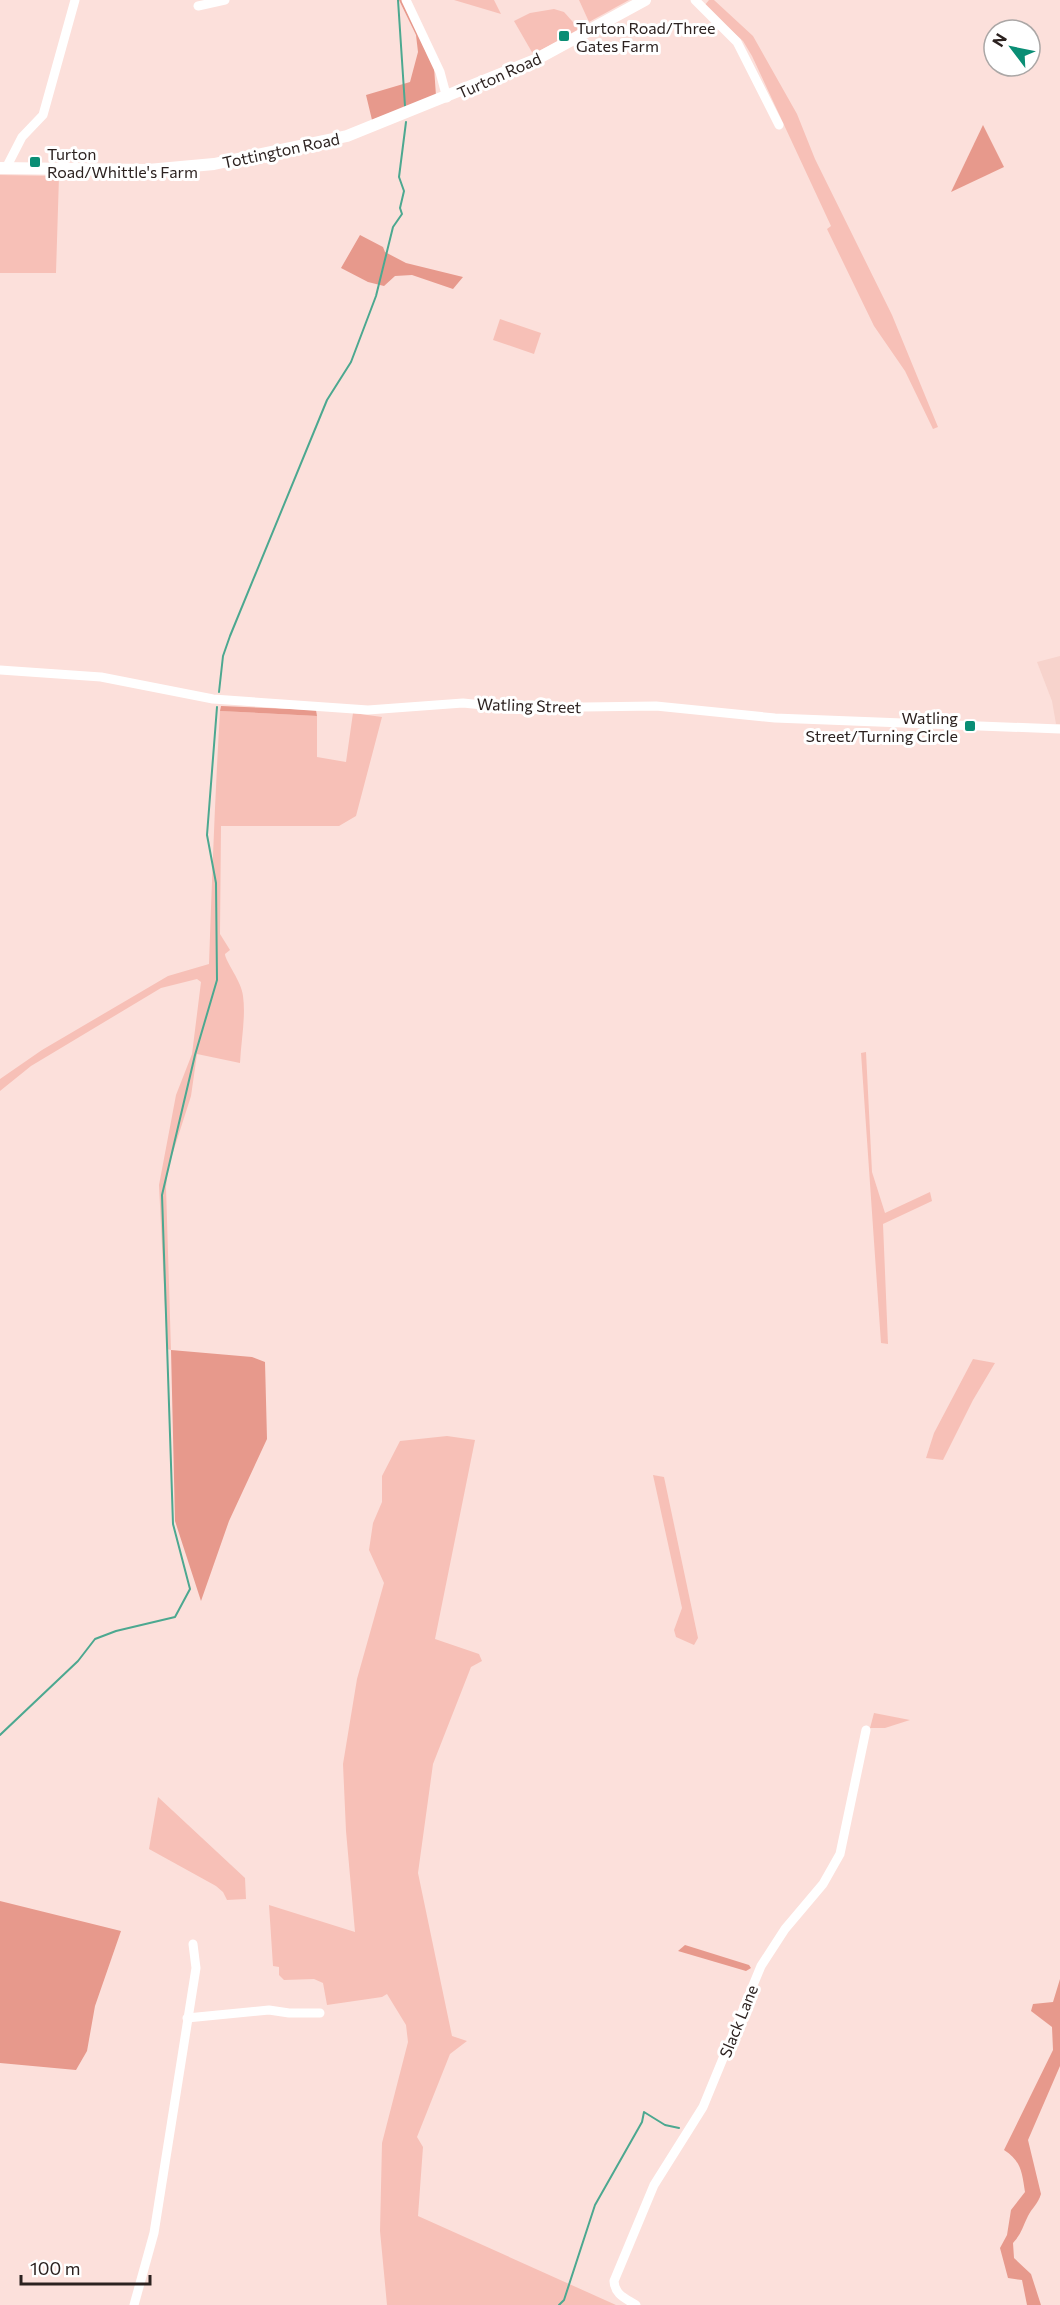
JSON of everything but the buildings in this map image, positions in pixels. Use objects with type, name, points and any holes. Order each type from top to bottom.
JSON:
[{"type":"main road","name":"Turton Road","points":[[447,98],[535,60],[645,0]]},
{"type":"main road","name":"Tottington Road","points":[[3,168],[148,170],[213,164],[347,136],[447,98]]},
{"type":"street","points":[[3,168],[22,136],[43,115],[75,0]]},
{"type":"street","points":[[198,6],[225,0]]},
{"type":"street","points":[[406,0],[440,72],[447,98]]},
{"type":"street","points":[[695,0],[737,42],[779,125]]},
{"type":"street","name":"Watling Street","points":[[0,670],[101,677],[224,700],[368,710],[463,703],[512,708],[656,706],[785,718],[1060,729]]},
{"type":"street","name":"Slack Lane","points":[[636,2305],[619,2295],[614,2281],[654,2185],[703,2107],[761,1966],[785,1929],[823,1884],[840,1854],[866,1730]]},
{"type":"street","points":[[134,2305],[152,2242],[196,1968],[194,1944]]},
{"type":"street","points":[[187,2018],[269,2010],[289,2013],[320,2013]]},
{"type":"shaded area","points":[[399,0],[404,0],[434,67],[436,96],[372,120],[366,95],[410,82],[418,52],[416,35]]},
{"type":"shaded area","points":[[454,0],[494,0],[501,14]]},
{"type":"shaded area","points":[[579,0],[629,0],[589,22]]},
{"type":"shaded area","points":[[709,0],[714,0],[753,36],[797,114],[815,159],[892,315],[938,427],[933,429],[905,371],[874,326],[827,229],[831,226],[752,56],[743,41],[704,6]]},
{"type":"shaded area","points":[[554,9],[564,12],[580,30],[533,54],[514,21],[530,13]]},
{"type":"shaded area","points":[[983,125],[1004,167],[951,192]]},
{"type":"shaded area","points":[[0,175],[59,176],[56,273],[0,273]]},
{"type":"shaded area","points":[[360,235],[406,263],[463,277],[453,289],[412,275],[395,276],[384,286],[368,282],[341,268]]},
{"type":"shaded area","points":[[500,319],[541,333],[534,354],[493,340]]},
{"type":"shaded area","points":[[1060,656],[1060,724],[1056,724],[1052,701],[1037,662]]},
{"type":"shaded area","points":[[221,706],[316,710],[317,716],[220,711]]},
{"type":"shaded area","points":[[220,711],[317,716],[317,757],[346,762],[353,713],[382,717],[356,816],[339,826],[221,826],[220,934],[230,950],[225,954],[243,996],[244,1021],[240,1063],[197,1054],[191,1096],[168,1168],[166,1187],[171,1350],[167,1349],[159,1185],[176,1095],[192,1054],[201,982],[197,979],[161,988],[31,1066],[0,1091],[0,1079],[42,1050],[168,976],[209,964]]},
{"type":"shaded area","points":[[866,1052],[872,1172],[885,1213],[930,1192],[932,1201],[883,1224],[888,1344],[881,1343],[861,1053]]},
{"type":"shaded area","points":[[171,1350],[252,1357],[265,1362],[267,1439],[229,1521],[201,1601],[175,1521]]},
{"type":"shaded area","points":[[973,1359],[995,1363],[973,1400],[943,1460],[926,1458],[934,1433]]},
{"type":"shaded area","points":[[447,1436],[475,1440],[435,1639],[479,1654],[482,1661],[471,1667],[433,1764],[418,1873],[452,2036],[467,2041],[450,2054],[417,2137],[423,2147],[418,2216],[616,2305],[387,2305],[380,2231],[382,2143],[408,2042],[406,2025],[387,1994],[382,1997],[327,2005],[323,1983],[314,1979],[284,1980],[279,1975],[279,1967],[273,1966],[269,1905],[355,1932],[343,1764],[357,1679],[384,1583],[369,1550],[373,1523],[382,1502],[382,1476],[400,1441]]},
{"type":"shaded area","points":[[653,1475],[664,1477],[698,1638],[694,1645],[676,1637],[674,1630],[682,1608]]},
{"type":"shaded area","points":[[874,1713],[910,1720],[885,1728],[870,1728]]},
{"type":"shaded area","points":[[158,1797],[245,1878],[246,1899],[227,1900],[216,1886],[149,1849]]},
{"type":"shaded area","points":[[0,1901],[121,1931],[95,2006],[87,2051],[76,2070],[0,2063]]},
{"type":"shaded area","points":[[685,1945],[749,1965],[751,1968],[746,1971],[678,1951]]},
{"type":"shaded area","points":[[1060,1979],[1060,2066],[1028,2140],[1041,2194],[1013,2243],[1014,2258],[1031,2274],[1041,2305],[1027,2305],[1022,2280],[1008,2278],[1000,2248],[1007,2235],[1011,2210],[1025,2192],[1020,2168],[1014,2158],[1004,2150],[1053,2050],[1052,2027],[1031,2011],[1033,2004],[1053,2002]]},
{"type":"waterway","points":[[398,0],[405,106]]},
{"type":"waterway","points":[[219,692],[223,656],[230,636],[327,400],[351,362],[376,296],[393,227],[402,214],[400,208],[404,191],[399,177],[406,122]]},
{"type":"waterway","points":[[0,1735],[78,1661],[95,1639],[116,1631],[175,1617],[190,1589],[173,1524],[162,1195],[195,1055],[217,980],[216,883],[207,835],[217,707]]},
{"type":"waterway","points":[[559,2305],[564,2300],[595,2205],[642,2122],[644,2112],[665,2125],[679,2128]]},
{"type":"place","name":"Turton Road/Three Gates Farm","points":[[564,36]]},
{"type":"place","name":"Turton Road/Whittle's Farm","points":[[35,162]]},
{"type":"place","name":"Watling Street/Turning Circle","points":[[970,726]]}]
